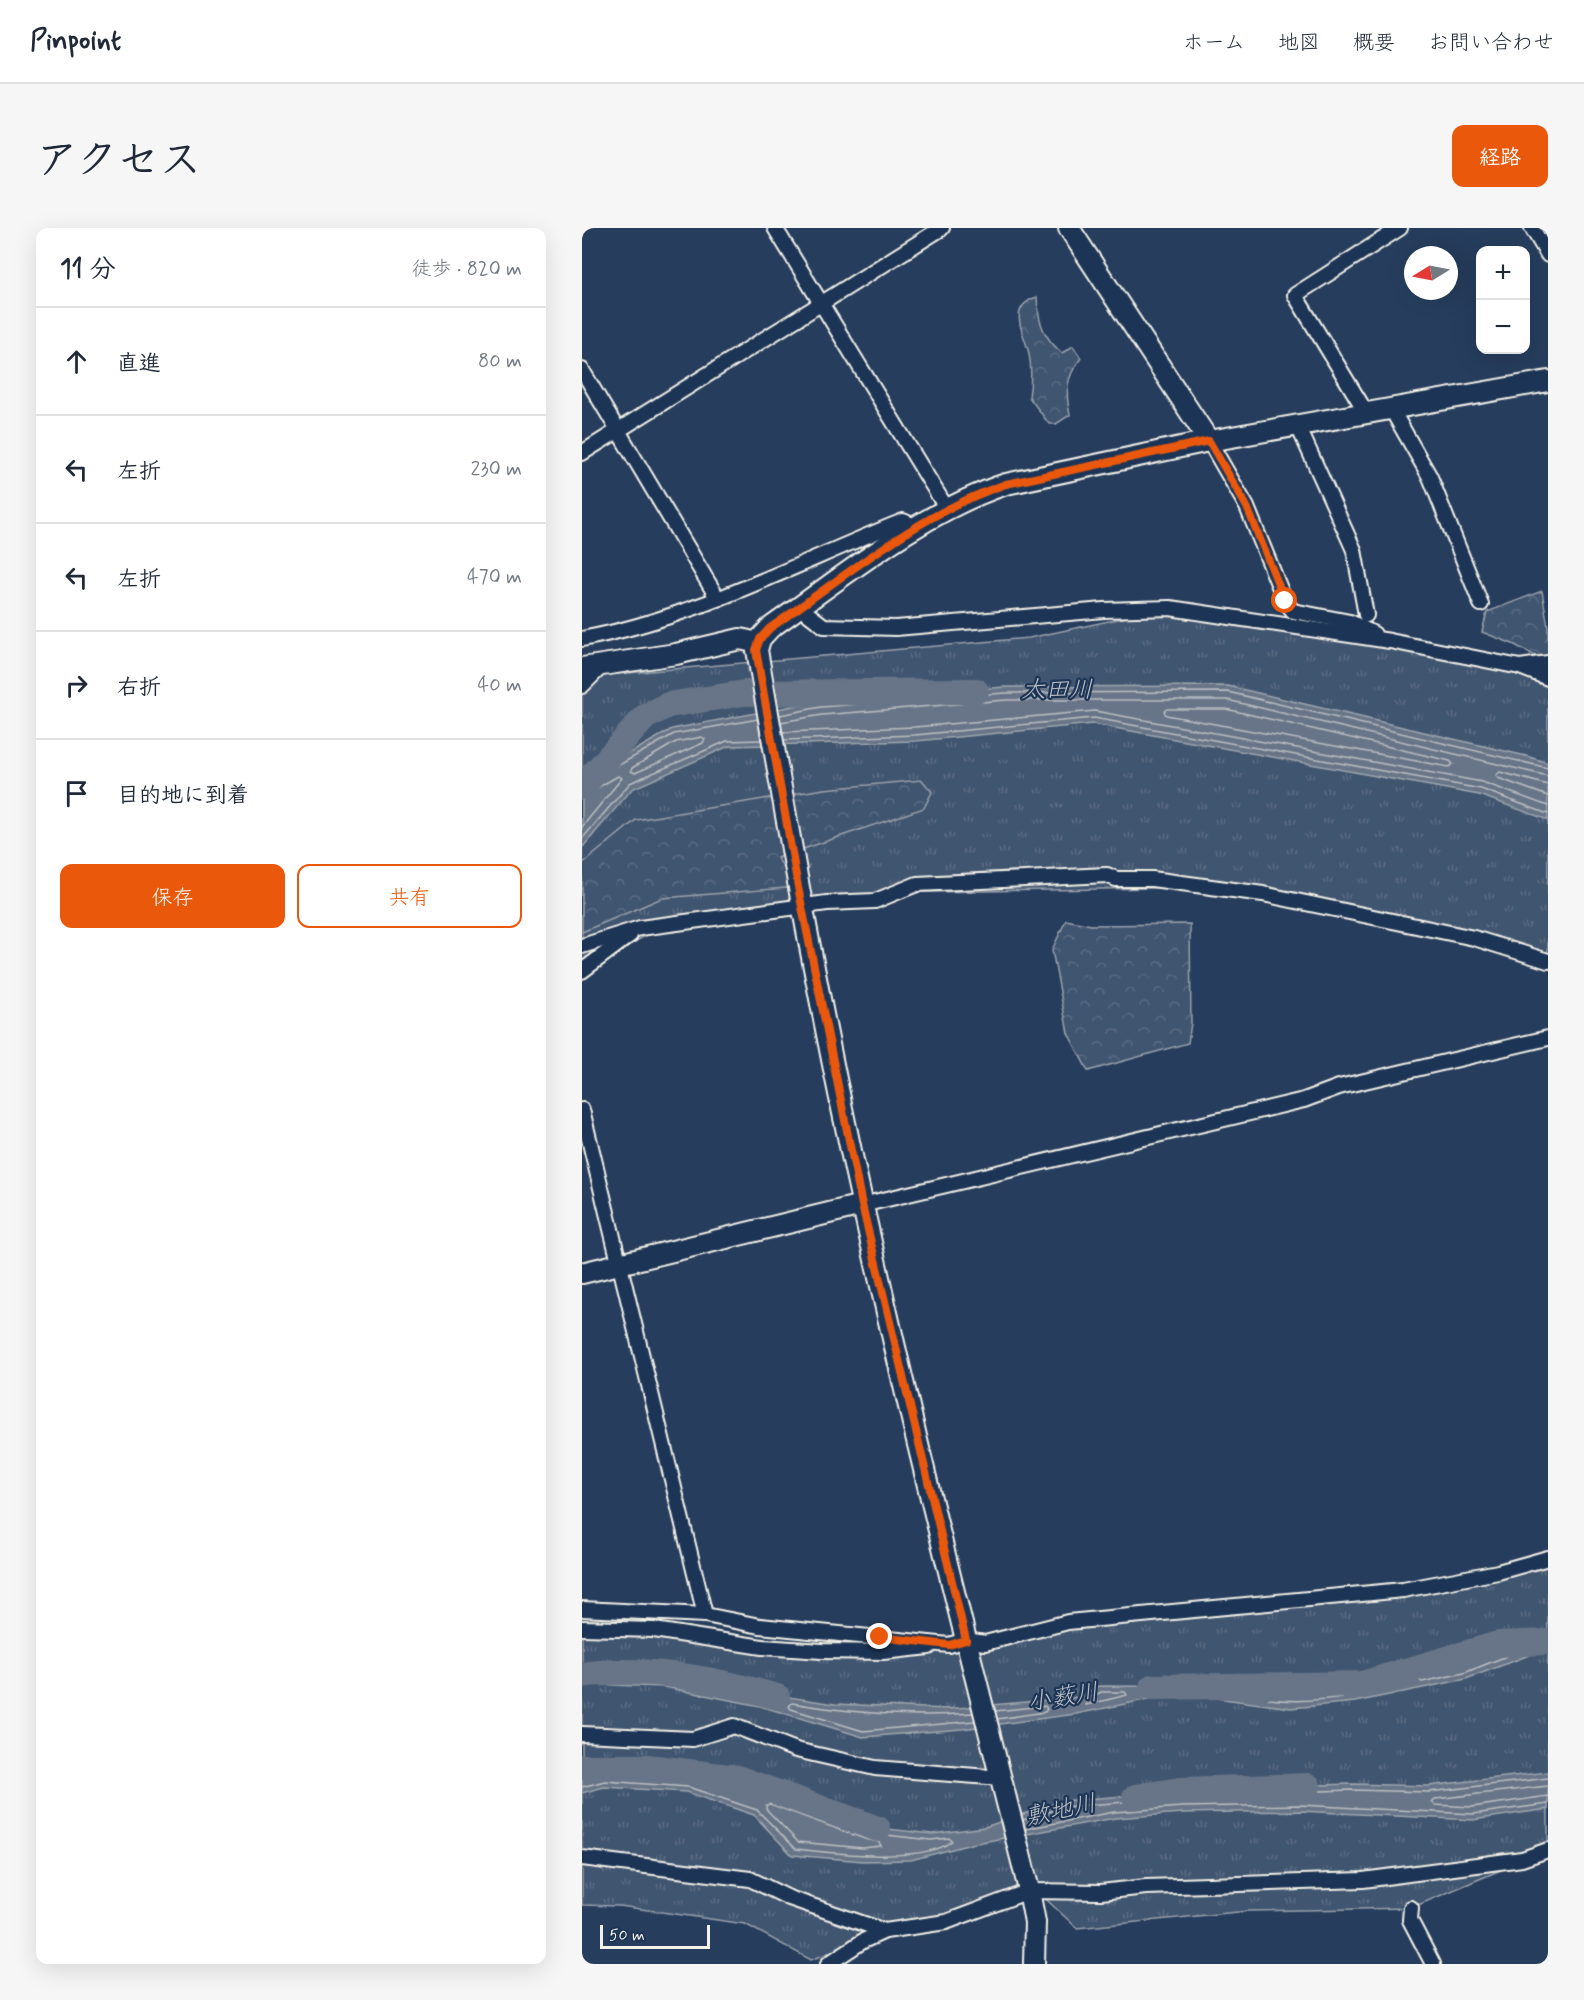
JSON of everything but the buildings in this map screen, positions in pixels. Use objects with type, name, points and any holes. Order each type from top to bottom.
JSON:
[{"type":"street","points":[[775,228],[947,509]]},
{"type":"street","points":[[582,453],[942,228]]},
{"type":"street","points":[[1069,228],[1209,441],[1247,507],[1285,601],[1293,611],[1350,622],[1390,641]]},
{"type":"street","points":[[1367,414],[1295,295],[1400,228]]},
{"type":"street","points":[[1532,228],[1548,255]]},
{"type":"street","points":[[582,370],[620,429],[718,599]]},
{"type":"street","points":[[1034,1964],[1035,1922],[1029,1889],[1001,1778],[958,1643],[862,1205],[804,907],[798,887],[757,647],[770,628],[799,607],[917,527],[975,494],[1006,484],[1209,441],[1548,381]]},
{"type":"street","points":[[1392,410],[1430,477],[1480,604]]},
{"type":"street","points":[[1298,426],[1354,550],[1366,615]]},
{"type":"street","points":[[582,639],[630,630],[718,599],[903,521],[917,527]]},
{"type":"street","points":[[799,607],[824,626],[896,628],[1104,610],[1170,608],[1390,641],[1520,667],[1548,678]]},
{"type":"street","points":[[582,686],[592,668],[676,654],[740,639],[757,647]]},
{"type":"street","points":[[1520,667],[1548,663]]},
{"type":"street","points":[[582,971],[640,928],[804,907],[875,901],[917,885],[1107,875],[1116,879],[1152,879],[1263,894],[1474,938],[1548,960]]},
{"type":"street","points":[[582,946],[634,932]]},
{"type":"street","points":[[582,1273],[1293,1103],[1339,1087],[1548,1038]]},
{"type":"street","points":[[582,1110],[705,1615]]},
{"type":"street","points":[[582,1609],[705,1615],[760,1626],[958,1643],[985,1643],[1068,1622],[1403,1590],[1498,1572],[1548,1558]]},
{"type":"street","points":[[582,1628],[654,1630],[762,1647],[822,1651],[884,1652],[958,1643]]},
{"type":"street","points":[[582,1734],[693,1739],[734,1726],[796,1750],[875,1768],[1001,1778]]},
{"type":"street","points":[[829,1963],[863,1941],[885,1931],[946,1922],[1029,1889],[1101,1892],[1146,1887],[1363,1880],[1522,1858],[1548,1850]]},
{"type":"street","points":[[582,1858],[750,1879],[789,1898],[885,1931]]},
{"type":"street","points":[[1411,1908],[1410,1920],[1434,1964]]},
{"type":"street","points":[[829,1963],[844,1964]]},
{"type":"green space","points":[[1037,297],[1040,321],[1050,341],[1062,353],[1073,346],[1081,358],[1072,372],[1068,385],[1067,399],[1070,415],[1056,424],[1049,424],[1029,397],[1030,360],[1019,314],[1027,302]]},
{"type":"green space","points":[[1542,591],[1548,627],[1548,663],[1513,644],[1482,632],[1487,612]]},
{"type":"green space","points":[[1170,608],[1548,674],[1548,960],[1208,887],[881,893],[875,901],[661,927],[582,972],[582,677],[1029,638]]},
{"type":"green space","points":[[922,780],[932,792],[924,808],[777,858],[798,887],[662,898],[582,932],[582,864],[636,820],[824,789]]},
{"type":"green space","points":[[1066,920],[1091,925],[1190,924],[1191,1023],[1188,1043],[1088,1071],[1068,1033],[1052,950]]},
{"type":"green space","points":[[1548,1559],[1548,1850],[1411,1908],[1248,1911],[1077,1928],[1037,1891],[1029,1891],[885,1931],[811,1960],[745,1924],[620,1906],[582,1905],[582,1631],[650,1630],[801,1650],[966,1640],[1384,1592]]},
{"type":"water","points":[[1228,686],[1548,763],[1548,820],[1479,795],[1093,724],[916,741],[729,746],[632,789],[582,848],[582,781],[672,729],[820,701],[1005,687]]},
{"type":"water","points":[[1538,1631],[1548,1631],[1548,1648],[1466,1679],[1355,1702],[1291,1708],[1179,1693],[1076,1714],[962,1729],[863,1737],[760,1706],[664,1687],[582,1684],[582,1670],[628,1673],[835,1704],[947,1709],[1080,1697],[1099,1686],[1299,1687],[1405,1675]]},
{"type":"water","points":[[672,1765],[752,1783],[870,1827],[932,1834],[985,1827],[1062,1801],[1223,1788],[1352,1784],[1428,1786],[1548,1772],[1548,1809],[1473,1820],[1300,1811],[1183,1813],[1115,1818],[971,1844],[911,1860],[863,1861],[792,1855],[754,1815],[686,1792],[604,1787],[582,1793],[582,1767]]},
{"type":"waterway","name":"太田川","points":[[582,787],[645,717],[668,705],[744,693],[976,691]]},
{"type":"waterway","name":"小薮川","points":[[1152,1687],[1362,1684],[1498,1644],[1548,1642]]},
{"type":"waterway","name":"小薮川","points":[[582,1675],[655,1673],[705,1680],[777,1697]]},
{"type":"waterway","name":"敷地川","points":[[582,1767],[648,1767],[737,1778],[878,1829]]},
{"type":"waterway","name":"敷地川","points":[[1135,1797],[1180,1790],[1308,1786]]},
{"type":"route","points":[[880,1637],[941,1642],[949,1645],[966,1640],[862,1205],[804,907],[798,887],[756,650],[760,639],[770,628],[917,527],[975,494],[1006,484],[1209,441],[1247,507],[1285,601]]}]
